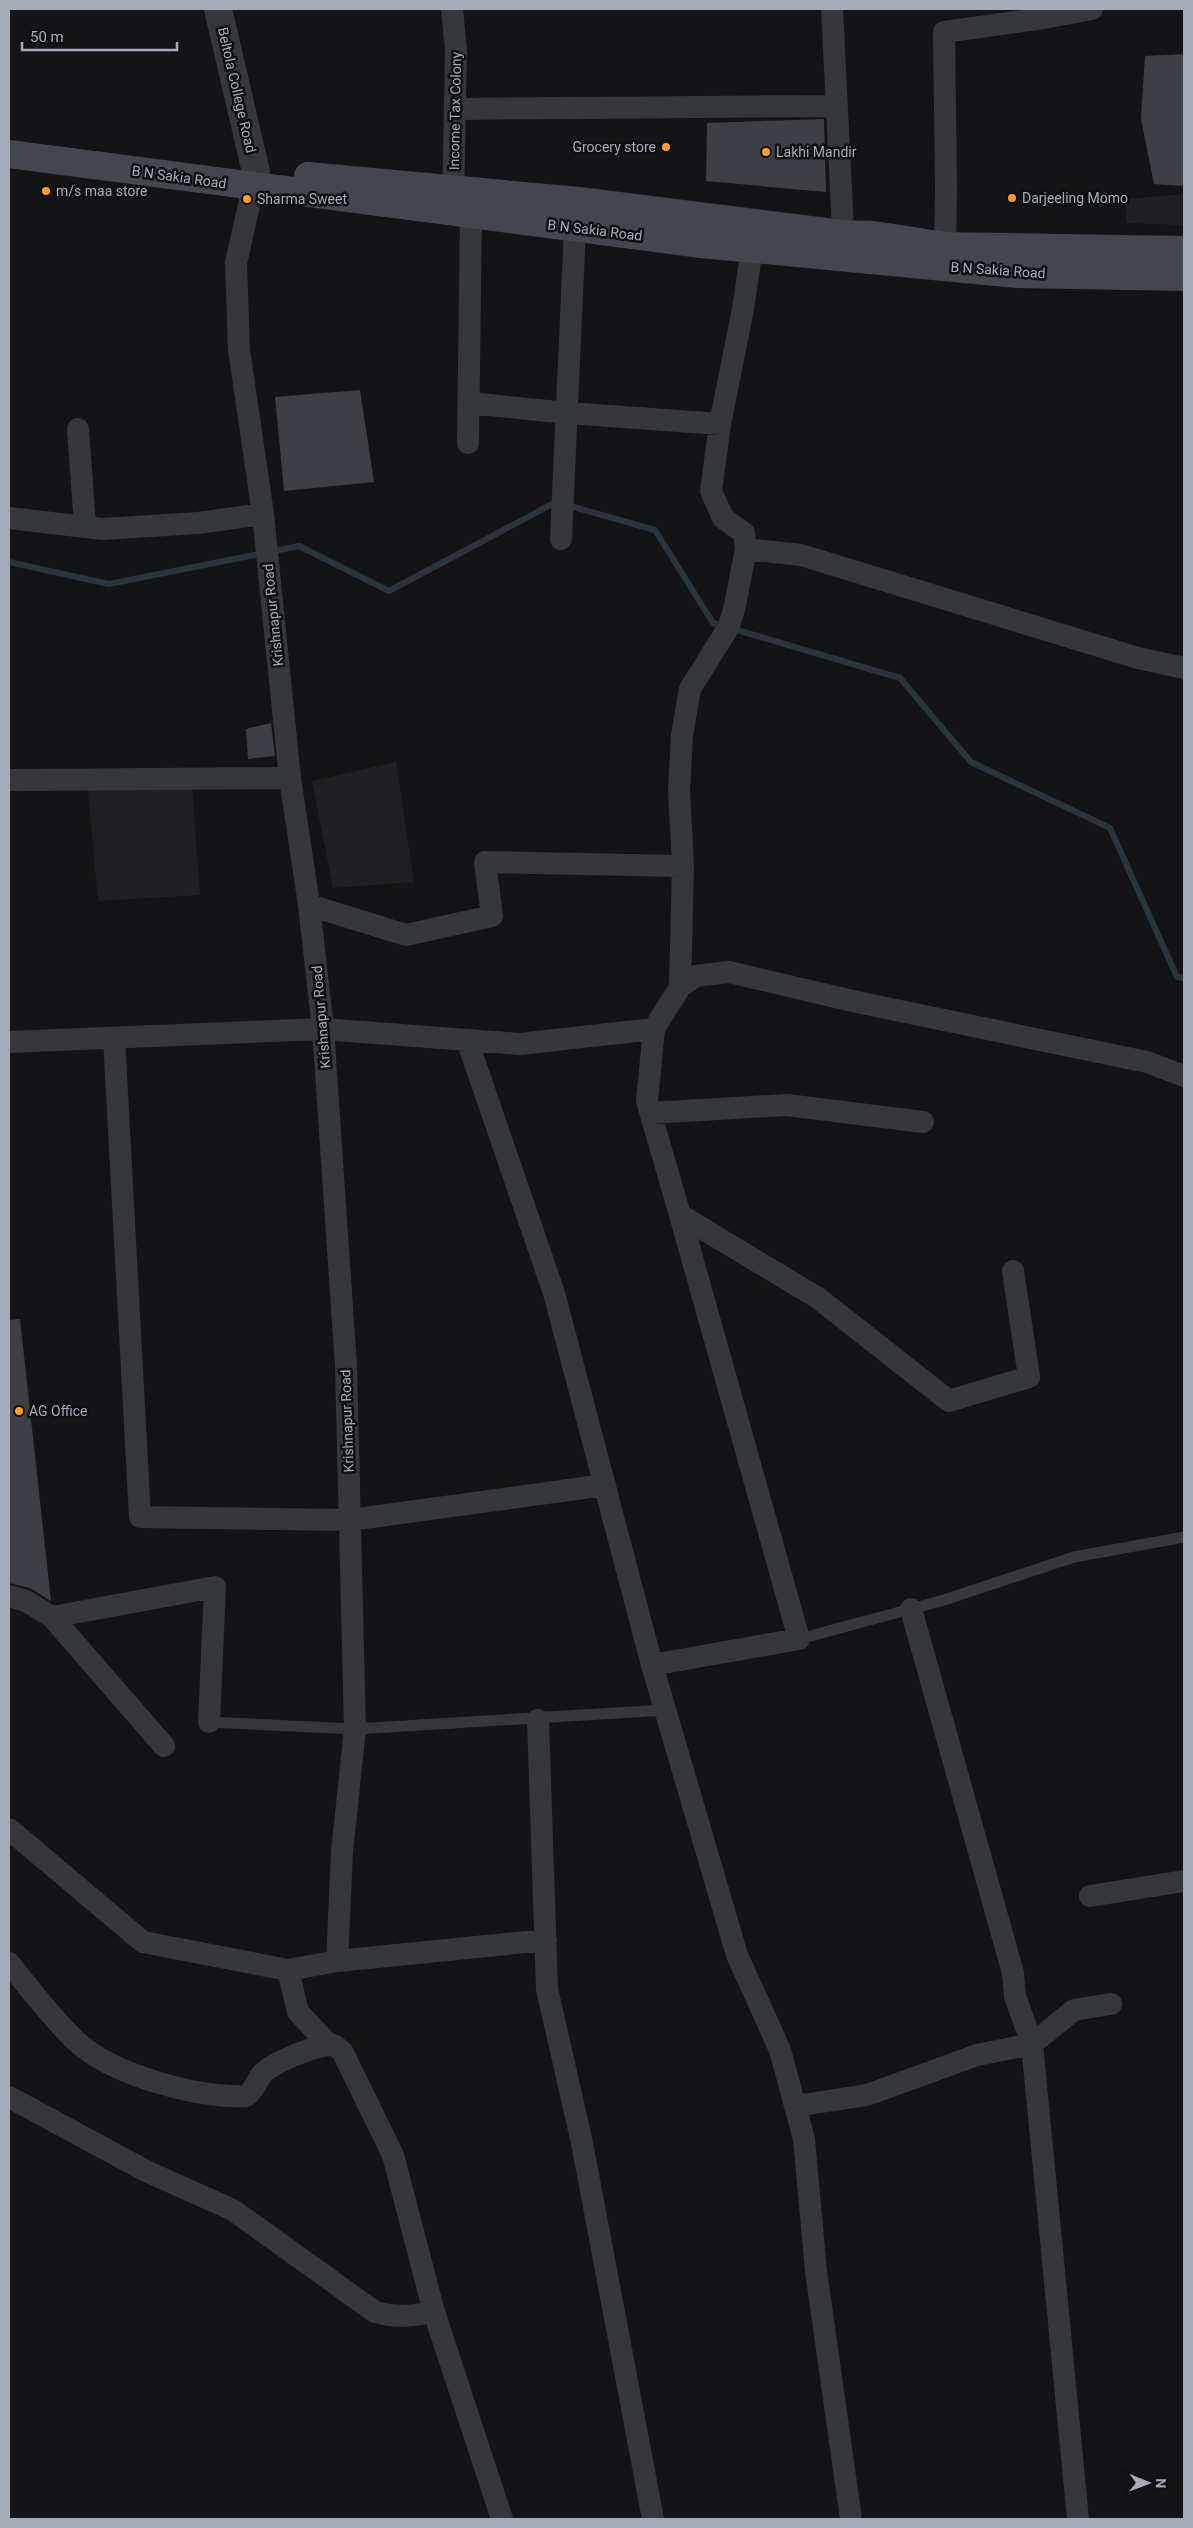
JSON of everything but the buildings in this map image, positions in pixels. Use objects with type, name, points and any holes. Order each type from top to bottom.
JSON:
[{"type":"main road","name":"B N Sakia Road","points":[[9,141],[255,179],[459,206],[575,228],[752,248],[843,246],[874,235],[945,246],[1184,250]]},
{"type":"main road","name":"B N Sakia Road","points":[[9,154],[255,179]]},
{"type":"main road","name":"B N Sakia Road","points":[[459,206],[579,201],[1016,274],[1184,277]]},
{"type":"street","name":"Beltola College Road","points":[[218,9],[255,179]]},
{"type":"street","name":"Income Tax Colony","points":[[452,9],[456,50],[455,109],[469,403],[468,443]]},
{"type":"street","points":[[832,9],[835,106],[843,246]]},
{"type":"street","points":[[945,246],[944,32],[1044,18],[1092,9]]},
{"type":"street","points":[[455,109],[835,106]]},
{"type":"street","name":"Krishnapur Road","points":[[255,179],[236,263],[239,350],[263,514],[290,778],[309,905],[323,1028],[346,1366],[355,1729],[342,1852],[337,1961]]},
{"type":"street","points":[[561,539],[575,228]]},
{"type":"street","points":[[680,986],[683,866],[679,791],[682,735],[690,689],[728,628],[746,549],[744,534],[723,518],[711,491],[720,424],[743,309],[752,248]]},
{"type":"street","points":[[469,403],[720,424]]},
{"type":"street","points":[[78,429],[85,526]]},
{"type":"street","points":[[9,518],[103,528],[198,523],[263,514]]},
{"type":"street","points":[[746,549],[801,555],[1138,658],[1184,668]]},
{"type":"street","points":[[9,780],[290,778]]},
{"type":"street","points":[[309,905],[406,935],[492,916],[485,862],[683,866]]},
{"type":"street","points":[[652,1665],[799,1639],[647,1101],[654,1029],[680,986],[696,976],[729,972],[857,1002],[1147,1062],[1184,1076]]},
{"type":"street","points":[[9,1042],[323,1028],[520,1044],[654,1029]]},
{"type":"street","points":[[114,1038],[140,1516],[350,1520],[605,1485]]},
{"type":"street","points":[[467,1040],[554,1293],[652,1665],[737,1955],[780,2050],[804,2139],[816,2271],[851,2519]]},
{"type":"street","points":[[651,1113],[787,1105],[924,1122]]},
{"type":"street","points":[[680,1215],[818,1298],[949,1401],[1029,1377],[1012,1271]]},
{"type":"street","points":[[52,1617],[215,1587],[209,1722]]},
{"type":"street","points":[[9,1596],[26,1601],[52,1617],[164,1746]]},
{"type":"street","points":[[911,1609],[1013,1972],[1015,1996],[1032,2044],[1078,2519]]},
{"type":"street","points":[[538,1720],[547,1989],[582,2143],[653,2519]]},
{"type":"street","points":[[9,1829],[143,1942],[288,1970],[337,1961],[546,1940]]},
{"type":"street","points":[[1090,1896],[1184,1881]]},
{"type":"street","points":[[9,1963],[76,2042],[105,2060],[148,2081],[212,2094],[246,2096],[263,2074],[276,2065],[329,2045],[334,2045],[342,2051],[393,2155],[434,2312],[502,2519]]},
{"type":"street","points":[[288,1970],[298,2012],[329,2045]]},
{"type":"street","points":[[795,2106],[867,2095],[977,2055],[1032,2044],[1074,2010],[1111,2004]]},
{"type":"street","points":[[9,2097],[146,2170],[233,2210],[375,2312],[399,2317],[434,2312]]},
{"type":"lane","points":[[799,1639],[911,1609],[1074,1557],[1184,1537]]},
{"type":"lane","points":[[209,1722],[355,1729],[538,1720],[665,1710]]},
{"type":"shaded area","points":[[1184,194],[1184,225],[1126,223],[1126,199]]},
{"type":"shaded area","points":[[396,762],[414,882],[333,888],[312,781]]},
{"type":"shaded area","points":[[87,780],[192,785],[200,895],[98,901]]},
{"type":"waterway","points":[[9,562],[109,584],[299,546],[389,591],[556,502],[655,530],[713,623],[900,678],[971,762],[1110,828],[1177,977],[1184,978]]},
{"type":"place","name":"Grocery store","points":[[666,147]]},
{"type":"place","name":"Lakhi Mandir","points":[[766,152]]},
{"type":"place","name":"m/s maa store","points":[[46,191]]},
{"type":"place","name":"Darjeeling Momo","points":[[1012,198]]},
{"type":"place","name":"Sharma Sweet","points":[[247,199]]},
{"type":"place","name":"AG Office","points":[[19,1411]]}]
